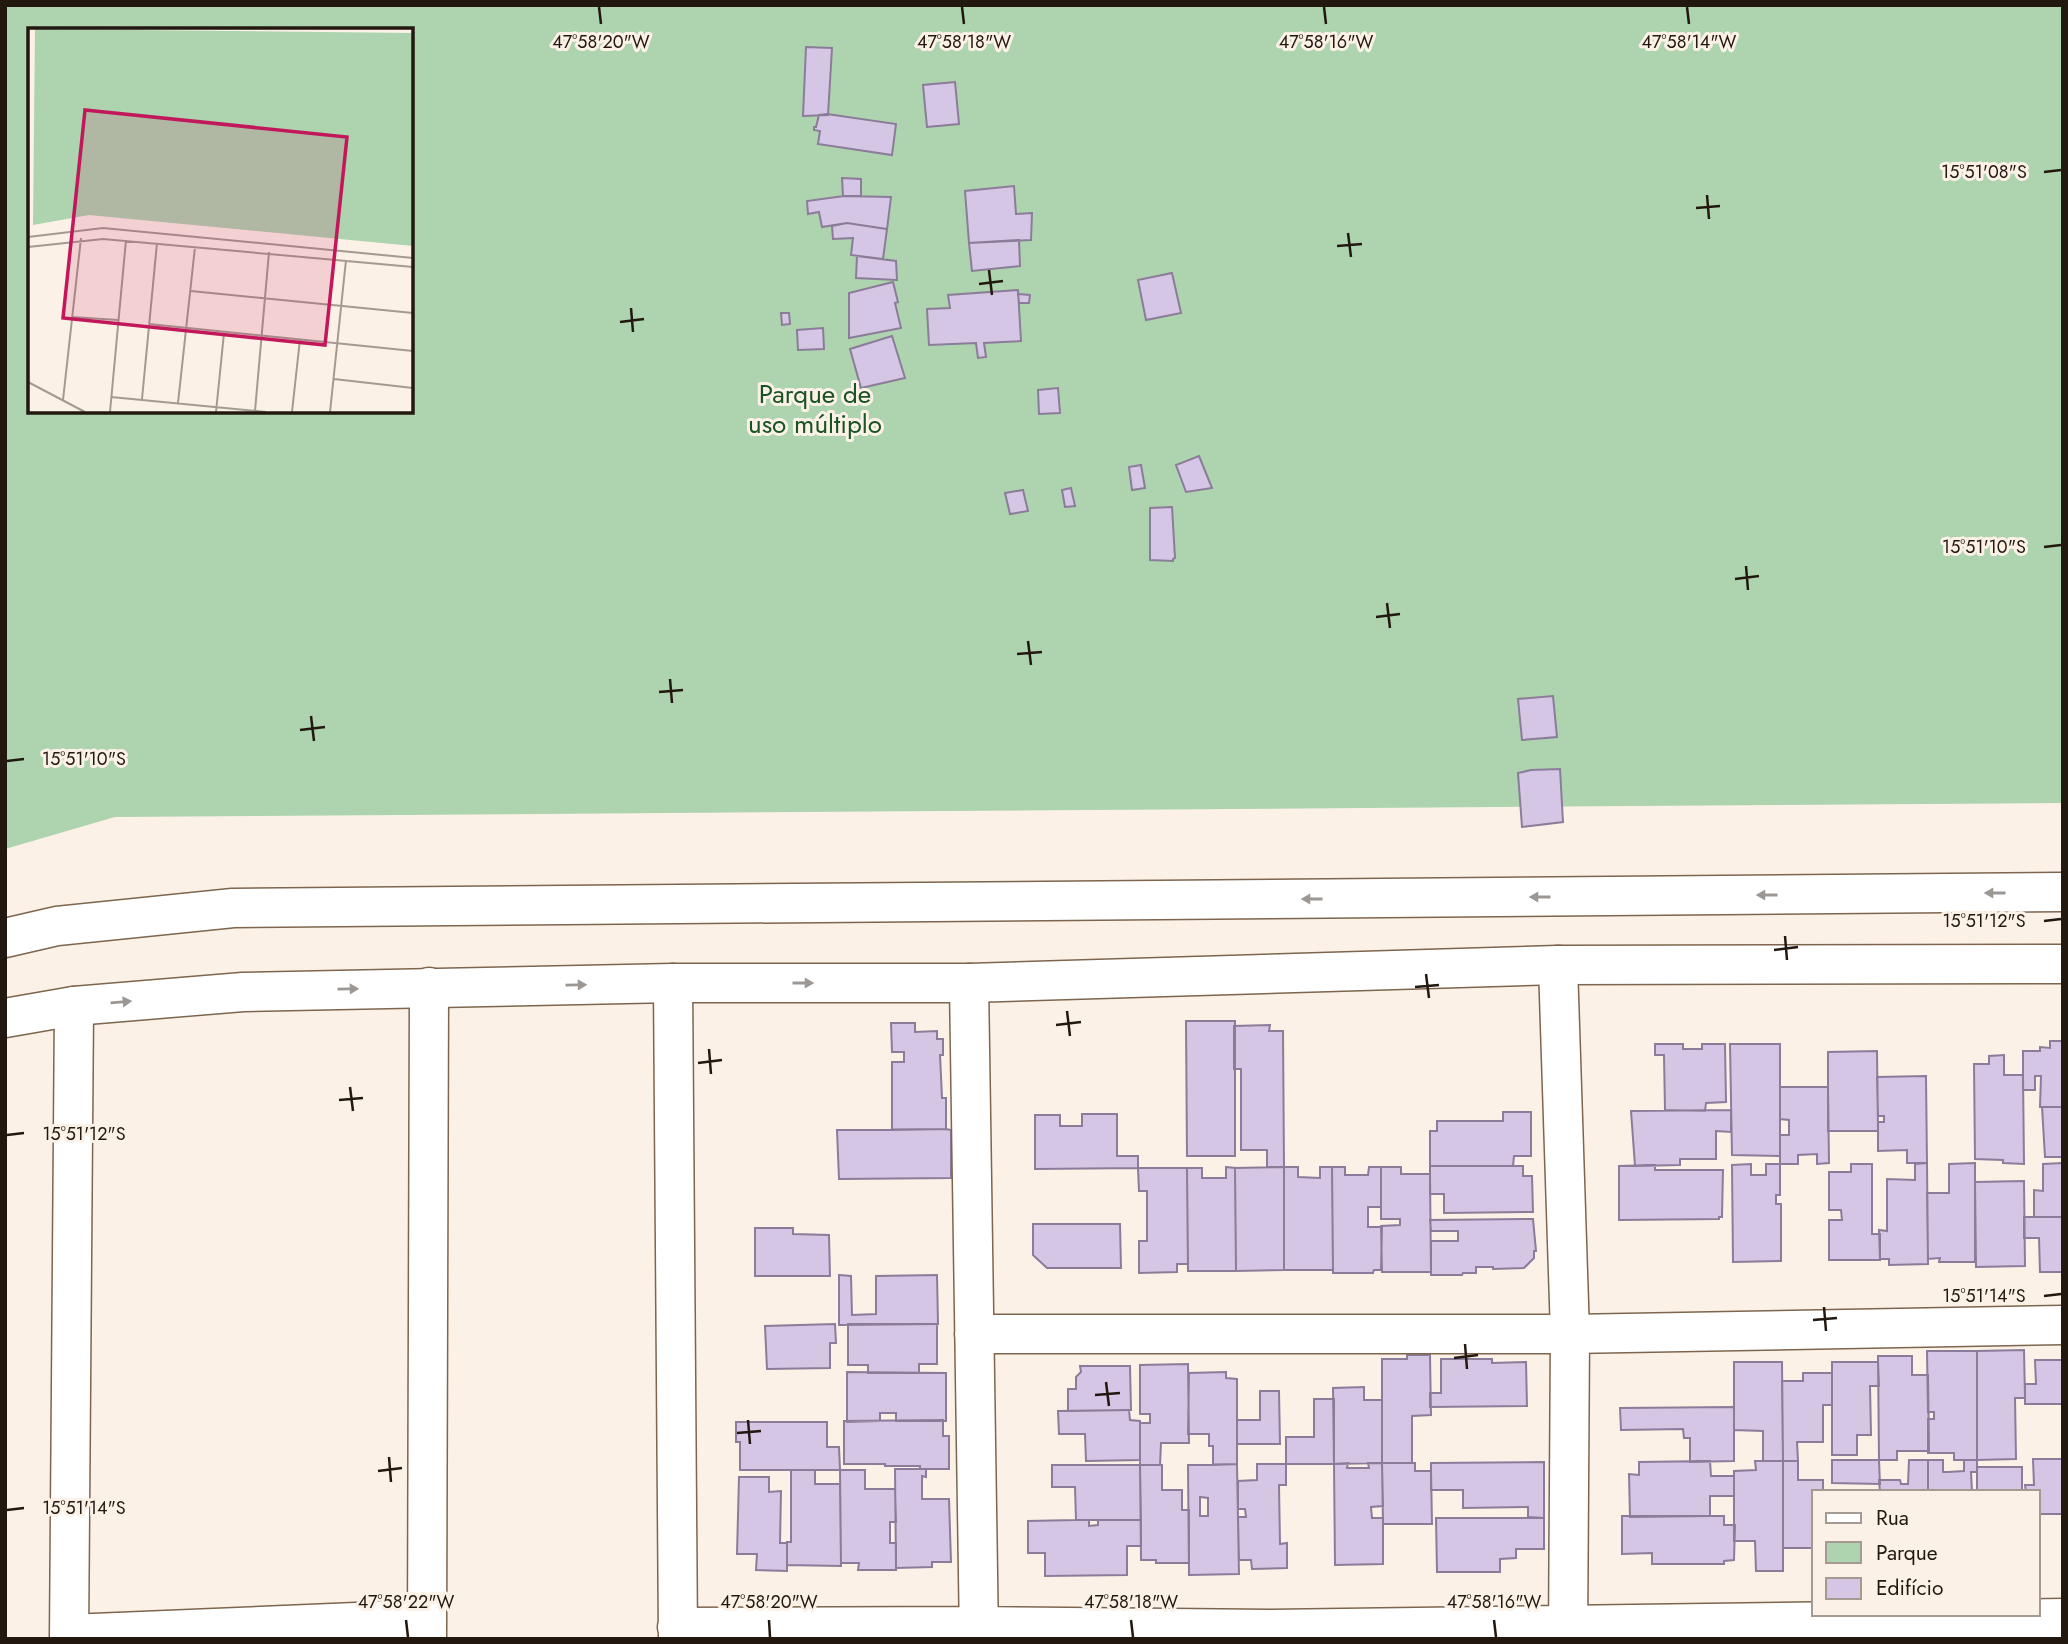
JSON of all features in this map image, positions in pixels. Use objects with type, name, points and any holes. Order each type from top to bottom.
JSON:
[{"type":"street","points":[[5,938],[58,926],[233,908],[2063,892]]},
{"type":"street","points":[[5,1018],[74,1006],[243,992],[429,987],[673,983],[969,983],[1558,965],[2063,964]]},
{"type":"street","points":[[1558,965],[1570,1334],[1568,1632]]},
{"type":"street","points":[[673,983],[678,1633],[1271,1634],[1869,1629],[2063,1618]]},
{"type":"street","points":[[969,983],[979,1632]]},
{"type":"street","points":[[74,1006],[69,1636],[427,1629],[429,987]]},
{"type":"street","points":[[974,1334],[1570,1334],[2063,1325]]},
{"type":"green space","name":"Parque de uso múltiplo","points":[[5,5],[2063,5],[2063,803],[115,817],[5,849]]},
{"type":"building","points":[[806,47],[832,48],[828,115],[803,116]]},
{"type":"building","points":[[955,82],[959,124],[927,127],[923,85]]},
{"type":"building","points":[[819,115],[896,124],[892,155],[818,144],[820,131],[814,130],[814,127]]},
{"type":"building","points":[[842,178],[861,179],[861,196],[843,196]]},
{"type":"building","points":[[1014,186],[1016,214],[1032,213],[1031,240],[969,243],[965,191]]},
{"type":"building","points":[[844,196],[891,197],[887,229],[847,223],[822,227],[819,212],[808,214],[807,201]]},
{"type":"building","points":[[847,223],[887,229],[883,259],[851,255],[853,238],[833,239],[832,226]]},
{"type":"building","points":[[1019,240],[1020,266],[972,271],[969,243]]},
{"type":"building","points":[[857,256],[896,261],[897,280],[856,278]]},
{"type":"building","points":[[1172,273],[1181,313],[1146,320],[1138,280]]},
{"type":"building","points":[[893,282],[901,328],[849,338],[849,293]]},
{"type":"building","points":[[1018,290],[1021,341],[984,343],[986,357],[978,358],[976,343],[929,345],[927,309],[950,308],[948,295]]},
{"type":"building","points":[[1018,294],[1030,295],[1029,303],[1019,303]]},
{"type":"building","points":[[781,313],[789,313],[790,324],[782,325]]},
{"type":"building","points":[[823,328],[824,349],[798,350],[797,330]]},
{"type":"building","points":[[892,336],[905,378],[861,388],[850,349]]},
{"type":"building","points":[[1058,388],[1060,413],[1039,414],[1038,390]]},
{"type":"building","points":[[1199,456],[1212,488],[1186,492],[1176,465]]},
{"type":"building","points":[[1141,465],[1145,488],[1132,490],[1129,467]]},
{"type":"building","points":[[1071,488],[1075,506],[1065,507],[1062,490]]},
{"type":"building","points":[[1023,490],[1028,511],[1010,514],[1005,493]]},
{"type":"building","points":[[1172,507],[1175,558],[1173,561],[1150,560],[1150,508]]},
{"type":"building","points":[[1553,696],[1557,737],[1522,740],[1518,699]]},
{"type":"building","points":[[1560,769],[1563,822],[1522,827],[1518,773]]},
{"type":"building","points":[[1186,1021],[1235,1021],[1235,1156],[1187,1156]]},
{"type":"building","points":[[891,1023],[915,1023],[915,1032],[937,1031],[937,1039],[943,1039],[943,1055],[940,1055],[942,1098],[946,1098],[946,1129],[892,1130],[892,1062],[904,1062],[904,1052],[892,1052]]},
{"type":"building","points":[[1270,1025],[1269,1031],[1283,1031],[1284,1167],[1267,1167],[1267,1150],[1241,1150],[1241,1069],[1234,1069],[1234,1026]]},
{"type":"building","points":[[2050,1041],[2063,1041],[2063,1107],[2040,1107],[2041,1076],[2035,1076],[2035,1090],[2023,1090],[2023,1051],[2050,1048]]},
{"type":"building","points":[[1655,1044],[1683,1044],[1683,1049],[1702,1049],[1702,1044],[1725,1044],[1726,1102],[1706,1103],[1705,1111],[1665,1110],[1664,1055],[1655,1055]]},
{"type":"building","points":[[1730,1044],[1780,1044],[1780,1156],[1732,1155]]},
{"type":"building","points":[[1877,1051],[1878,1131],[1828,1131],[1828,1052]]},
{"type":"building","points":[[2004,1055],[2004,1075],[2023,1075],[2024,1164],[1975,1159],[1974,1064],[1989,1064],[1989,1056]]},
{"type":"building","points":[[1926,1076],[1927,1163],[1907,1163],[1907,1150],[1878,1151],[1878,1122],[1884,1122],[1884,1116],[1878,1116],[1877,1077]]},
{"type":"building","points":[[1780,1087],[1828,1087],[1829,1163],[1817,1164],[1817,1154],[1798,1155],[1798,1164],[1780,1164],[1780,1135],[1789,1135],[1789,1120],[1780,1119]]},
{"type":"building","points":[[2042,1107],[2063,1107],[2063,1157],[2045,1157]]},
{"type":"building","points":[[1731,1110],[1731,1132],[1716,1131],[1716,1159],[1680,1159],[1680,1165],[1635,1166],[1631,1111]]},
{"type":"building","points":[[1503,1112],[1531,1112],[1531,1156],[1514,1156],[1513,1166],[1430,1166],[1430,1131],[1437,1131],[1437,1121],[1503,1121]]},
{"type":"building","points":[[1082,1114],[1117,1114],[1117,1156],[1138,1156],[1138,1168],[1035,1169],[1035,1115],[1060,1115],[1060,1126],[1082,1126]]},
{"type":"building","points":[[837,1130],[951,1130],[951,1178],[839,1179]]},
{"type":"building","points":[[1927,1163],[1928,1264],[1889,1265],[1889,1259],[1880,1259],[1879,1230],[1887,1231],[1887,1179],[1915,1180],[1915,1164]]},
{"type":"building","points":[[1975,1163],[1975,1262],[1939,1262],[1940,1258],[1928,1259],[1927,1193],[1949,1193],[1949,1164]]},
{"type":"building","points":[[2063,1163],[2063,1217],[2034,1217],[2034,1190],[2043,1191],[2043,1164]]},
{"type":"building","points":[[1751,1164],[1751,1175],[1766,1175],[1766,1164],[1780,1164],[1780,1195],[1776,1195],[1776,1204],[1781,1204],[1781,1261],[1733,1262],[1732,1165]]},
{"type":"building","points":[[1851,1164],[1872,1164],[1872,1234],[1880,1234],[1880,1260],[1829,1260],[1829,1220],[1842,1220],[1841,1210],[1829,1210],[1829,1172],[1851,1172]]},
{"type":"building","points":[[1655,1165],[1655,1170],[1723,1170],[1722,1217],[1619,1220],[1619,1166]]},
{"type":"building","points":[[1430,1166],[1523,1166],[1523,1176],[1532,1176],[1533,1212],[1444,1213],[1444,1194],[1430,1194]]},
{"type":"building","points":[[1226,1167],[1235,1168],[1236,1271],[1188,1271],[1187,1168],[1202,1168],[1202,1178],[1226,1178]]},
{"type":"building","points":[[1284,1167],[1284,1270],[1236,1271],[1235,1168]]},
{"type":"building","points":[[1284,1167],[1298,1167],[1298,1177],[1320,1178],[1320,1167],[1332,1167],[1333,1270],[1284,1270]]},
{"type":"building","points":[[1332,1167],[1345,1167],[1345,1175],[1368,1175],[1369,1167],[1381,1167],[1381,1207],[1368,1207],[1368,1227],[1382,1227],[1381,1270],[1374,1270],[1373,1273],[1333,1273]]},
{"type":"building","points":[[1381,1167],[1401,1167],[1401,1174],[1430,1174],[1431,1272],[1382,1272],[1381,1226],[1400,1225],[1400,1219],[1381,1219]]},
{"type":"building","points":[[1138,1168],[1187,1168],[1188,1264],[1177,1264],[1177,1272],[1139,1273],[1139,1241],[1147,1241],[1147,1191],[1139,1191]]},
{"type":"building","points":[[2024,1181],[2025,1266],[1976,1267],[1975,1182]]},
{"type":"building","points":[[2024,1217],[2063,1217],[2063,1272],[2040,1272],[2039,1238],[2024,1238]]},
{"type":"building","points":[[1533,1219],[1536,1251],[1534,1258],[1524,1268],[1476,1267],[1476,1273],[1431,1275],[1431,1241],[1458,1241],[1458,1231],[1431,1231],[1430,1220]]},
{"type":"building","points":[[1033,1224],[1120,1224],[1121,1268],[1047,1268],[1033,1255]]},
{"type":"building","points":[[755,1228],[793,1228],[793,1234],[829,1235],[830,1276],[755,1276]]},
{"type":"building","points":[[839,1275],[851,1276],[852,1315],[876,1314],[876,1276],[937,1275],[938,1324],[839,1325]]},
{"type":"building","points":[[835,1324],[836,1343],[830,1343],[830,1368],[767,1369],[765,1326]]},
{"type":"building","points":[[848,1324],[937,1324],[937,1364],[919,1364],[919,1373],[868,1373],[868,1365],[848,1365]]},
{"type":"building","points":[[2024,1350],[2025,1398],[2015,1398],[2016,1459],[1977,1460],[1977,1351]]},
{"type":"building","points":[[1927,1351],[1977,1351],[1977,1460],[1954,1460],[1954,1453],[1928,1453],[1928,1419],[1934,1419],[1934,1412],[1928,1412]]},
{"type":"building","points":[[1407,1355],[1430,1355],[1431,1415],[1412,1416],[1412,1463],[1382,1463],[1382,1359],[1407,1359]]},
{"type":"building","points":[[1878,1356],[1912,1356],[1912,1375],[1928,1375],[1929,1451],[1897,1451],[1897,1460],[1879,1460]]},
{"type":"building","points":[[1441,1359],[1492,1359],[1492,1363],[1526,1362],[1527,1406],[1430,1407],[1430,1393],[1441,1393]]},
{"type":"building","points":[[2035,1360],[2063,1360],[2063,1404],[2025,1404],[2025,1384],[2036,1384]]},
{"type":"building","points":[[1734,1362],[1782,1362],[1783,1461],[1763,1461],[1763,1431],[1734,1430]]},
{"type":"building","points":[[1832,1362],[1878,1362],[1879,1386],[1870,1386],[1871,1435],[1857,1435],[1857,1455],[1832,1455]]},
{"type":"building","points":[[1188,1364],[1189,1443],[1161,1443],[1160,1465],[1140,1465],[1140,1423],[1150,1423],[1150,1414],[1140,1414],[1140,1365]]},
{"type":"building","points":[[1080,1366],[1130,1366],[1131,1410],[1068,1411],[1068,1389],[1076,1389]]},
{"type":"building","points":[[847,1372],[946,1373],[946,1421],[896,1421],[896,1413],[880,1413],[880,1421],[847,1422]]},
{"type":"building","points":[[1226,1372],[1226,1378],[1237,1379],[1237,1464],[1213,1465],[1213,1446],[1209,1446],[1209,1434],[1188,1434],[1189,1373]]},
{"type":"building","points":[[1803,1373],[1832,1373],[1832,1405],[1823,1405],[1823,1442],[1797,1442],[1798,1461],[1783,1461],[1782,1381],[1803,1381]]},
{"type":"building","points":[[1364,1387],[1364,1400],[1382,1400],[1382,1463],[1334,1464],[1333,1388]]},
{"type":"building","points":[[1260,1391],[1279,1391],[1280,1444],[1237,1444],[1237,1420],[1260,1420]]},
{"type":"building","points":[[1314,1399],[1334,1399],[1334,1464],[1286,1464],[1286,1437],[1314,1437]]},
{"type":"building","points":[[1734,1407],[1734,1461],[1690,1462],[1690,1438],[1684,1438],[1683,1429],[1621,1430],[1620,1408]]},
{"type":"building","points":[[1129,1410],[1130,1420],[1140,1421],[1140,1460],[1086,1461],[1085,1434],[1059,1434],[1058,1411]]},
{"type":"building","points":[[943,1420],[943,1436],[949,1436],[949,1469],[844,1464],[844,1421]]},
{"type":"building","points":[[736,1422],[827,1422],[827,1447],[839,1447],[840,1470],[740,1470],[740,1442],[736,1442]]},
{"type":"building","points":[[2033,1459],[2063,1459],[2063,1514],[2040,1514],[2040,1490],[2026,1490],[2025,1485],[2034,1485]]},
{"type":"building","points":[[1832,1460],[1879,1460],[1880,1484],[1832,1483]]},
{"type":"building","points":[[1909,1460],[1928,1460],[1928,1490],[1880,1490],[1879,1480],[1900,1480],[1901,1484],[1908,1484]]},
{"type":"building","points":[[1928,1460],[1943,1460],[1943,1472],[1948,1472],[1964,1471],[1964,1460],[1977,1460],[1977,1472],[1971,1472],[1972,1490],[1928,1490]]},
{"type":"building","points":[[1710,1461],[1711,1476],[1734,1476],[1734,1496],[1710,1496],[1710,1516],[1630,1517],[1629,1474],[1639,1475],[1639,1462]]},
{"type":"building","points":[[1755,1461],[1783,1461],[1783,1571],[1756,1571],[1755,1541],[1734,1541],[1734,1471],[1756,1470]]},
{"type":"building","points":[[1783,1461],[1798,1461],[1798,1480],[1823,1480],[1823,1490],[1812,1490],[1812,1548],[1783,1548]]},
{"type":"building","points":[[1544,1462],[1544,1518],[1528,1517],[1528,1507],[1463,1508],[1463,1490],[1431,1490],[1431,1463]]},
{"type":"building","points":[[1348,1463],[1347,1468],[1369,1468],[1368,1463],[1382,1463],[1383,1506],[1371,1507],[1372,1518],[1383,1518],[1383,1564],[1335,1565],[1334,1464]]},
{"type":"building","points":[[1382,1463],[1415,1463],[1415,1471],[1431,1471],[1432,1524],[1383,1524]]},
{"type":"building","points":[[1237,1464],[1239,1574],[1189,1575],[1188,1465]],"holes":[[[1200,1497],[1208,1498],[1208,1516],[1200,1516]]]},
{"type":"building","points":[[1257,1464],[1286,1464],[1286,1485],[1279,1485],[1280,1544],[1287,1543],[1287,1568],[1252,1569],[1251,1560],[1239,1560],[1238,1517],[1246,1517],[1245,1509],[1238,1509],[1238,1481],[1257,1480]]},
{"type":"building","points":[[1052,1465],[1140,1465],[1141,1520],[1076,1520],[1075,1487],[1052,1487]]},
{"type":"building","points":[[1140,1465],[1162,1465],[1162,1490],[1182,1490],[1182,1510],[1189,1510],[1189,1563],[1141,1560]]},
{"type":"building","points":[[1977,1467],[2022,1467],[2022,1490],[1977,1490]]},
{"type":"building","points":[[895,1469],[926,1469],[926,1477],[922,1476],[922,1499],[949,1499],[951,1562],[932,1562],[932,1567],[896,1568]]},
{"type":"building","points":[[791,1470],[815,1470],[815,1484],[840,1484],[841,1566],[787,1565],[787,1542],[791,1542]]},
{"type":"building","points":[[840,1470],[865,1470],[865,1489],[895,1489],[896,1522],[890,1522],[890,1543],[896,1543],[896,1570],[858,1570],[859,1563],[841,1563]]},
{"type":"building","points":[[739,1477],[769,1477],[769,1492],[781,1491],[780,1543],[787,1543],[787,1571],[756,1570],[757,1554],[737,1554]]},
{"type":"building","points":[[1622,1516],[1724,1516],[1724,1525],[1735,1525],[1734,1560],[1724,1561],[1724,1564],[1652,1564],[1652,1553],[1622,1554]]},
{"type":"building","points":[[1436,1518],[1544,1518],[1544,1549],[1516,1549],[1516,1558],[1500,1559],[1500,1572],[1437,1572]]},
{"type":"building","points":[[1089,1520],[1089,1526],[1098,1525],[1098,1520],[1141,1520],[1141,1546],[1127,1546],[1127,1575],[1045,1576],[1045,1553],[1028,1553],[1028,1521]]}]
